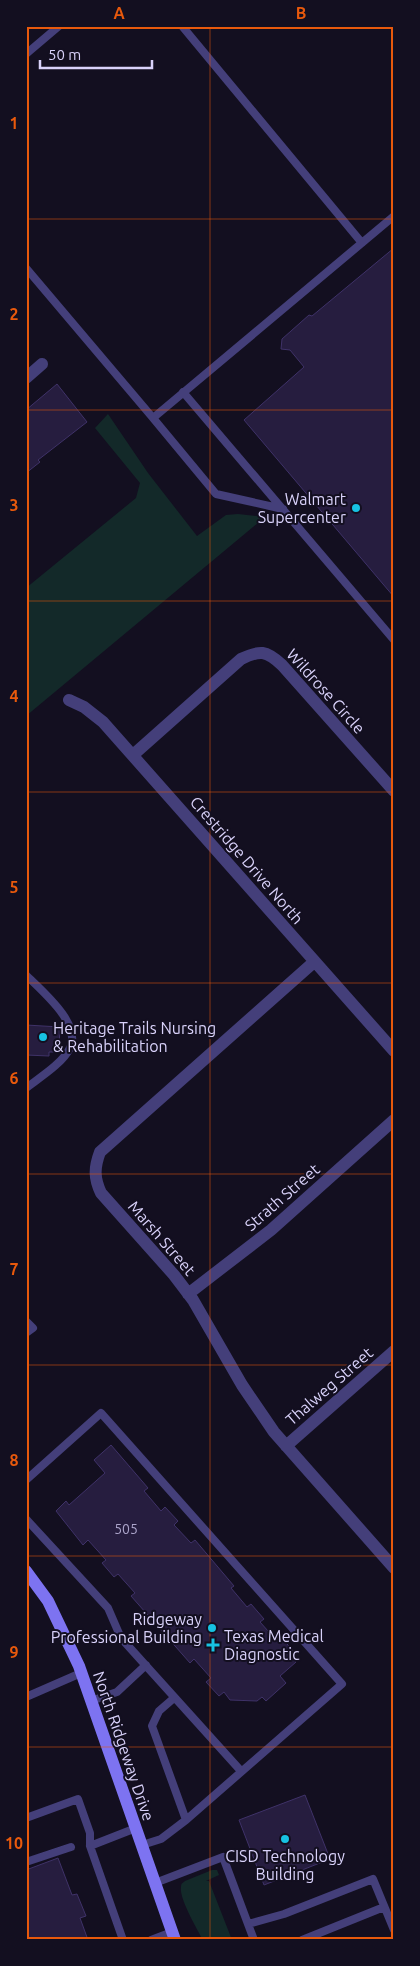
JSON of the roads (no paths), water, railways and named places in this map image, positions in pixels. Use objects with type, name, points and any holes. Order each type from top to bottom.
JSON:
[{"type":"street","points":[[26,378],[42,364]]},
{"type":"street","name":"Wildrose Circle","points":[[133,756],[240,660],[256,652],[271,654],[394,791]]},
{"type":"street","name":"Crestridge Drive North","points":[[69,700],[84,707],[103,722],[394,1050]]},
{"type":"street","name":"Marsh Street","points":[[314,962],[108,1143],[100,1152],[94,1166],[95,1180],[101,1193],[188,1294],[205,1318],[260,1414],[394,1568]]},
{"type":"street","name":"Strath Street","points":[[188,1294],[271,1230],[394,1120]]},
{"type":"street","name":"Thalweg Street","points":[[286,1446],[394,1351]]},
{"type":"street","name":"North Ridgeway Drive","points":[[26,1571],[48,1601],[81,1673],[174,1936]]},
{"type":"lane","points":[[26,54],[59,26]]},
{"type":"lane","points":[[182,26],[362,243]]},
{"type":"lane","points":[[153,418],[394,216]]},
{"type":"lane","points":[[26,268],[216,494],[283,509]]},
{"type":"lane","points":[[183,392],[394,640]]},
{"type":"lane","points":[[26,975],[70,1024],[73,1036],[70,1048],[62,1058],[26,1088]]},
{"type":"lane","points":[[26,1321],[33,1328],[26,1333]]},
{"type":"lane","points":[[26,1480],[101,1413],[342,1684],[186,1820],[161,1839],[142,1845]]},
{"type":"lane","points":[[26,1519],[108,1608],[121,1638],[241,1771]]},
{"type":"lane","points":[[91,1701],[117,1692],[146,1665]]},
{"type":"lane","points":[[26,1697],[81,1673]]},
{"type":"lane","points":[[174,1698],[159,1711],[152,1726],[186,1820]]},
{"type":"lane","points":[[26,1818],[78,1799],[90,1834],[90,1846],[123,1940]]},
{"type":"lane","points":[[90,1846],[136,1828]]},
{"type":"lane","points":[[26,1862],[71,1847]]},
{"type":"lane","points":[[155,1883],[222,1857],[254,1940]]},
{"type":"lane","points":[[248,1924],[284,1914],[373,1879],[394,1930]]},
{"type":"lane","points":[[302,1940],[384,1907]]},
{"type":"lane","points":[[151,1940],[174,1936]]},
{"type":"place","name":"Walmart Supercenter","points":[[356,508]]},
{"type":"place","name":"Heritage Trails Nursing & Rehabilitation","points":[[43,1037]]},
{"type":"place","name":"Ridgeway Professional Building","points":[[212,1628]]},
{"type":"place","name":"Texas Medical Diagnostic","points":[[213,1645]]},
{"type":"place","name":"CISD Technology Building","points":[[285,1839]]}]
